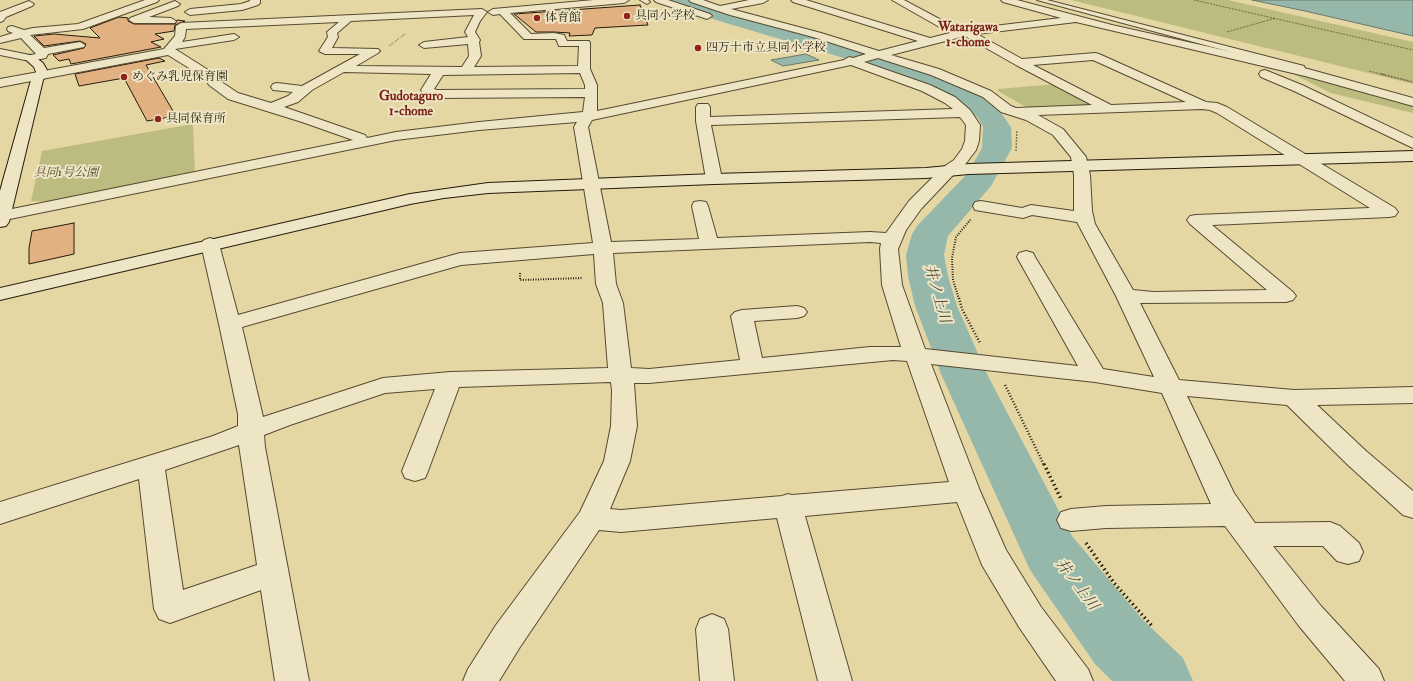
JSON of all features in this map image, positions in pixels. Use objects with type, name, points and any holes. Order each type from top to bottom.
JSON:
[{"type":"street","points":[[26,37],[45,30],[72,28],[90,24],[152,0]]},
{"type":"street","points":[[171,21],[174,18],[208,3],[204,0]]},
{"type":"street","points":[[190,12],[242,7],[255,3],[255,0]]},
{"type":"street","points":[[175,4],[134,20],[171,21],[181,26],[322,18],[504,12],[624,0]]},
{"type":"street","points":[[659,0],[876,54],[962,82],[987,94],[1006,109],[1044,122],[1058,132],[1078,157],[1081,167],[1086,224],[1126,296],[1171,386],[1222,498],[1310,616],[1367,681]]},
{"type":"street","points":[[694,0],[717,14],[763,0]]},
{"type":"street","points":[[796,0],[929,41]]},
{"type":"street","points":[[897,0],[1110,109]]},
{"type":"street","points":[[1006,0],[1111,28],[1308,73],[1413,102]]},
{"type":"street","points":[[190,12],[208,8],[220,3]]},
{"type":"street","points":[[0,19],[2,15],[29,4]]},
{"type":"street","points":[[322,18],[331,7]]},
{"type":"street","points":[[480,681],[517,624],[592,518],[617,461],[624,426],[624,391],[617,351],[613,303],[605,277],[603,248],[581,127],[590,112],[591,85],[584,69],[585,43],[563,44],[560,37],[554,36],[528,37],[504,12]]},
{"type":"street","points":[[414,25],[476,13]]},
{"type":"street","points":[[466,71],[475,56],[474,40],[470,32],[476,13]]},
{"type":"street","points":[[271,108],[293,99],[306,90],[345,69],[377,48],[359,50],[324,50],[333,37],[332,32],[341,26],[349,17]]},
{"type":"street","points":[[45,30],[42,23],[46,18]]},
{"type":"street","points":[[0,26],[26,37],[42,68],[42,72],[37,80],[1,219],[363,143],[423,132],[586,118],[854,61],[876,54],[962,33],[1075,19]]},
{"type":"street","points":[[172,49],[180,37],[181,26]]},
{"type":"street","points":[[1111,28],[1219,59],[1258,72],[1298,88],[1413,144]]},
{"type":"street","points":[[0,40],[68,35]]},
{"type":"street","points":[[0,83],[236,37]]},
{"type":"street","points":[[359,50],[366,39]]},
{"type":"street","points":[[424,45],[474,40]]},
{"type":"street","points":[[0,52],[36,55],[80,45]]},
{"type":"street","points":[[172,49],[233,96],[301,117],[360,138],[363,143]]},
{"type":"street","points":[[833,54],[926,88],[950,100],[965,113],[973,125],[972,141],[969,150],[959,163],[948,171],[915,206],[901,223],[892,239],[889,249],[892,285],[909,339],[924,375],[966,491],[993,556],[1030,617],[1076,681]]},
{"type":"street","points":[[1020,63],[1095,56],[1204,106]]},
{"type":"street","points":[[345,69],[401,73],[584,69]]},
{"type":"street","points":[[439,71],[427,90],[435,94],[590,93]]},
{"type":"street","points":[[277,87],[306,90]]},
{"type":"street","points":[[700,94],[703,99],[703,121],[714,179]]},
{"type":"street","points":[[1015,112],[1212,106],[1222,110],[1389,212],[1196,220],[1286,296],[1153,298],[1126,296]]},
{"type":"street","points":[[703,121],[965,113]]},
{"type":"street","points":[[0,294],[210,244],[410,199],[488,188],[969,169],[1081,167],[1413,156]]},
{"type":"street","points":[[981,206],[1023,213],[1031,204],[1085,218]]},
{"type":"street","points":[[700,206],[710,244]]},
{"type":"street","points":[[230,324],[460,259],[603,248],[870,237],[892,239]]},
{"type":"street","points":[[210,244],[250,414],[252,447],[292,681]]},
{"type":"street","points":[[1026,257],[1095,375]]},
{"type":"street","points":[[753,366],[742,316],[797,312]]},
{"type":"street","points":[[0,513],[152,464],[251,431],[281,419],[384,386],[450,380],[622,375],[648,376],[870,354],[915,355],[991,365],[1095,375],[1171,386],[1294,398],[1413,395]]},
{"type":"street","points":[[415,471],[450,380]]},
{"type":"street","points":[[1294,398],[1357,458],[1413,507]]},
{"type":"street","points":[[152,464],[170,610],[273,572]]},
{"type":"street","points":[[592,518],[621,521],[788,505],[966,491]]},
{"type":"street","points":[[788,505],[835,681]]},
{"type":"street","points":[[1072,520],[1106,517],[1241,525],[1330,534],[1348,552]]},
{"type":"street","points":[[712,629],[717,681]]},
{"type":"lane","points":[[1040,0],[1336,78],[1344,83]]},
{"type":"path","points":[[1194,0],[1413,50]]},
{"type":"path","points":[[1227,32],[1277,18]]},
{"type":"path","points":[[1015,112],[1009,114],[1016,128],[1016,154]]},
{"type":"path","points":[[981,206],[956,237],[952,258],[953,280],[962,309],[991,365],[999,373],[1072,520],[1114,583],[1153,627]]},
{"type":"path","points":[[522,254],[520,280],[584,278]]},
{"type":"green space","points":[[1071,0],[1228,0],[1413,42],[1413,84]]},
{"type":"green space","points":[[1298,74],[1413,105],[1413,113],[1331,93],[1295,75]]},
{"type":"green space","points":[[1056,84],[1094,105],[1093,107],[1033,108],[1024,106],[998,91],[998,89]]},
{"type":"green space","name":"具同1号公園","points":[[193,124],[195,173],[53,202],[31,201],[42,151]]},
{"type":"shaded area","points":[[1252,0],[1413,0],[1413,36],[1305,11]]},
{"type":"shaded area","points":[[806,54],[819,60],[783,66],[771,60]]},
{"type":"building","points":[[640,5],[648,25],[595,28],[592,35],[569,36],[570,33],[536,32],[514,14]]},
{"type":"building","points":[[119,17],[128,18],[128,21],[134,24],[175,24],[177,20],[185,21],[175,25],[174,31],[155,34],[164,39],[151,42],[161,47],[71,64],[69,59],[59,61],[53,55],[84,48],[86,44],[80,41],[44,46],[34,36],[54,34],[100,38],[90,28]]},
{"type":"building","points":[[159,58],[165,61],[146,65],[176,116],[147,121],[124,78],[79,86],[75,74]]},
{"type":"building","points":[[74,223],[74,254],[29,264],[29,248],[32,231]]},
{"type":"waterway","name":"井ノ上川","points":[[674,0],[723,16],[922,74],[959,90],[988,113],[997,127],[997,148],[980,179],[930,234],[925,255],[928,276],[936,306],[964,374],[1051,553],[1119,642],[1158,681]]},
{"type":"place","name":"具同小学校","points":[[627,16]]},
{"type":"place","name":"体育館","points":[[537,18]]},
{"type":"place","name":"四万十市立具同小学校","points":[[698,48]]},
{"type":"place","name":"めぐみ乳児保育園","points":[[124,77]]},
{"type":"place","name":"具同保育所","points":[[158,119]]},
{"type":"district","name":"Watarigawa 1-chome","points":[[968,36]]},
{"type":"district","name":"Gudotaguro 1-chome","points":[[411,104]]}]
